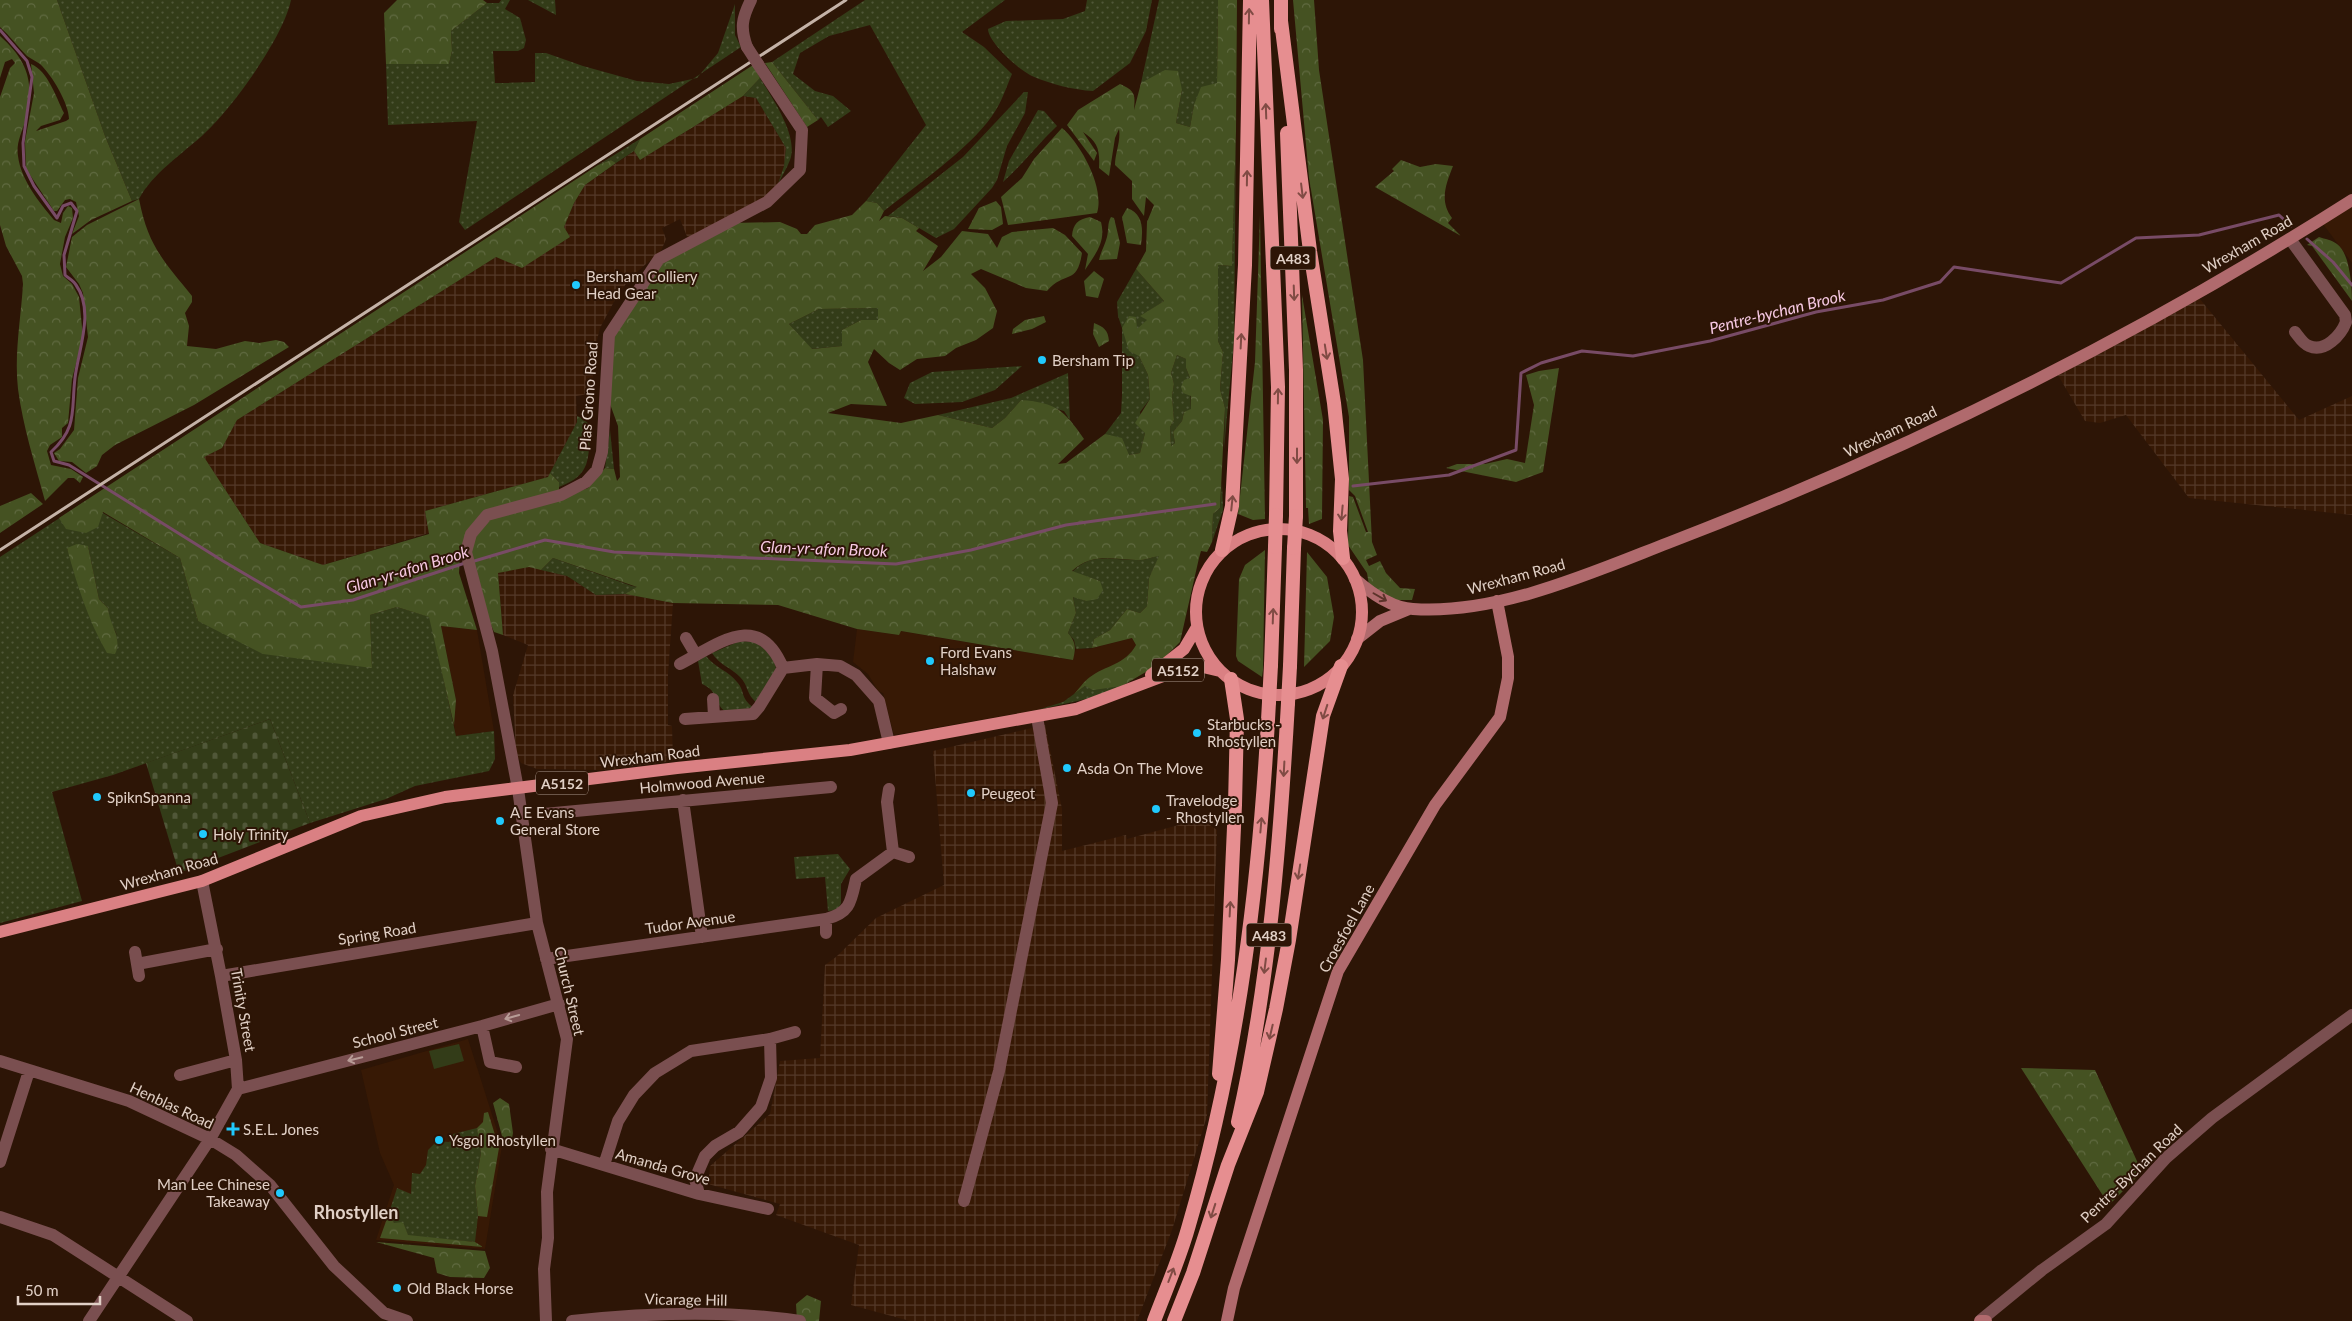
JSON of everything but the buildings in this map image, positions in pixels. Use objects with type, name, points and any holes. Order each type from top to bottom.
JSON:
[{"type":"highway","points":[[1222,550],[1232,506],[1245,265],[1250,0]]},
{"type":"highway","name":"A483","points":[[1154,1321],[1189,1227],[1214,1132],[1240,1000],[1254,902],[1271,665],[1278,378],[1262,0]]},
{"type":"highway","name":"A483","points":[[1174,1321],[1193,1272],[1228,1164],[1245,1089],[1263,980],[1279,839],[1290,666],[1296,516],[1296,370],[1292,228],[1280,0]]},
{"type":"highway","points":[[1281,21],[1310,251],[1334,403],[1342,479],[1340,531],[1342,558]]},
{"type":"highway","points":[[1228,1164],[1257,1092],[1276,1009],[1322,716],[1341,666]]},
{"type":"highway","points":[[1214,1132],[1228,960],[1235,805],[1237,719],[1226,675]]},
{"type":"main road","name":"Wrexham Road","points":[[1357,639],[1380,621],[1409,609],[1464,607],[1539,590],[1735,518],[1995,401],[2071,361],[2290,239],[2352,200]]},
{"type":"main road","points":[[1271,529],[1297,531],[1322,541],[1342,558],[1355,579],[1362,608],[1357,639],[1341,666],[1320,683],[1308,689],[1289,694],[1249,689],[1226,675],[1206,650],[1197,627],[1196,599],[1205,572],[1222,550],[1245,536],[1271,529]]},
{"type":"main road","name":"Wrexham Road","points":[[1355,579],[1383,599],[1409,609]]},
{"type":"main road","name":"Croesfoel Lane","points":[[1227,1321],[1234,1288],[1338,971],[1434,805],[1500,717],[1508,678],[1508,657],[1497,601]]},
{"type":"main road","name":"Wrexham Road","points":[[1137,686],[1174,659],[1192,639],[1197,627]]},
{"type":"main road","name":"Wrexham Road","points":[[0,932],[202,881],[361,816],[445,796],[518,789],[677,768],[850,750],[1037,718],[1076,709],[1182,669],[1202,667],[1226,675]]},
{"type":"street","name":"Plas Grono Road","points":[[518,789],[492,651],[467,555],[471,534],[487,515],[561,495],[586,482],[597,470],[602,452],[609,336],[659,259],[767,202],[800,170],[802,130],[746,47],[742,33],[742,24],[750,0]]},
{"type":"street","points":[[2290,239],[2345,315],[2346,322],[2335,341],[2316,348],[2308,346],[2295,332]]},
{"type":"street","points":[[680,664],[725,641],[750,635],[768,642],[783,668]]},
{"type":"street","points":[[686,638],[696,656]]},
{"type":"street","points":[[783,668],[818,664],[840,666],[856,675],[879,701],[889,743]]},
{"type":"street","points":[[818,664],[815,698],[834,713],[841,709]]},
{"type":"street","points":[[685,720],[753,714],[760,707],[783,668]]},
{"type":"street","points":[[713,700],[714,716]]},
{"type":"street","points":[[964,1201],[999,1071],[1052,803],[1037,718]]},
{"type":"street","name":"Holmwood Avenue","points":[[544,814],[575,805],[683,800],[831,787]]},
{"type":"street","name":"Church Street","points":[[518,789],[537,923],[567,1040],[551,1149],[547,1192],[548,1238],[544,1269],[546,1321]]},
{"type":"street","points":[[884,798],[894,852]]},
{"type":"street","points":[[683,800],[702,937]]},
{"type":"street","points":[[894,852],[909,857]]},
{"type":"street","points":[[826,933],[826,919],[840,915],[851,902],[856,879],[894,852]]},
{"type":"street","name":"Trinity Street","points":[[202,881],[222,976],[236,1060],[238,1089]]},
{"type":"street","name":"Tudor Avenue","points":[[546,959],[826,919]]},
{"type":"street","name":"Spring Road","points":[[222,976],[537,923]]},
{"type":"street","points":[[137,964],[217,949]]},
{"type":"street","name":"School Street","points":[[238,1089],[482,1026],[559,1004]]},
{"type":"street","name":"Pentre-Bychan Road","points":[[1982,1321],[2042,1270],[2106,1224],[2166,1158],[2212,1118],[2352,1015]]},
{"type":"street","points":[[482,1026],[485,1065],[516,1067]]},
{"type":"street","points":[[604,1165],[618,1121],[634,1095],[655,1073],[691,1051],[770,1039],[795,1032]]},
{"type":"street","points":[[699,1194],[695,1179],[705,1156],[715,1146],[739,1132],[761,1107],[771,1078],[770,1039]]},
{"type":"street","points":[[180,1075],[236,1060]]},
{"type":"street","name":"Henblas Road","points":[[0,1061],[129,1101],[210,1139],[236,1155],[270,1186],[334,1266],[383,1317]]},
{"type":"street","points":[[0,1162],[29,1071]]},
{"type":"street","points":[[89,1321],[210,1139],[238,1089]]},
{"type":"street","name":"Amanda Grove","points":[[551,1149],[699,1194],[768,1209]]},
{"type":"street","points":[[0,1217],[53,1235],[187,1321]]},
{"type":"street","name":"Vicarage Hill","points":[[572,1321],[639,1314],[666,1318],[706,1314],[800,1321]]},
{"type":"street","points":[[383,1317],[407,1321]]},
{"type":"shaded area","points":[[743,96],[756,98],[786,148],[784,166],[778,184],[762,200],[688,239],[680,219],[662,228],[666,239],[661,251],[631,277],[617,296],[600,328],[595,348],[592,389],[589,394],[576,396],[577,422],[548,477],[425,511],[429,533],[323,565],[260,543],[204,457],[222,448],[237,420],[496,257],[522,267],[570,237],[564,227],[574,203],[585,185],[634,151],[640,160]]},
{"type":"shaded area","points":[[2352,201],[2352,263],[2320,220]]},
{"type":"shaded area","points":[[2195,293],[2299,420],[2352,396],[2352,515],[2189,498],[2126,415],[2100,423],[2085,421],[2055,370]]},
{"type":"shaded area","points":[[529,566],[567,576],[596,595],[625,594],[673,603],[668,674],[668,725],[672,726],[673,761],[603,770],[537,769],[521,763],[516,753],[513,695],[528,645],[503,635],[498,573]]},
{"type":"shaded area","points":[[441,626],[477,630],[494,731],[456,736],[454,725],[456,700]]},
{"type":"shaded area","points":[[857,629],[898,635],[900,631],[1072,660],[1076,649],[1089,649],[1132,638],[1136,645],[1131,654],[1110,668],[1091,676],[1074,694],[1063,702],[1037,710],[894,735],[883,693],[878,691],[868,674],[853,662]]},
{"type":"shaded area","points":[[1045,725],[1062,809],[1062,851],[1126,835],[1127,839],[1201,819],[1217,830],[1207,1116],[1172,1230],[1137,1321],[910,1321],[851,1305],[859,1245],[776,1215],[780,1204],[708,1184],[710,1166],[770,1114],[780,1061],[820,1058],[825,965],[836,957],[876,918],[944,885],[933,751]]},
{"type":"shaded area","name":"Ysgol Rhostyllen","points":[[468,1039],[502,1146],[485,1249],[376,1240],[394,1185],[380,1153],[361,1070]]},
{"type":"green space","points":[[0,0],[57,0],[105,136],[132,201],[91,220],[72,234],[79,216],[76,202],[70,199],[65,200],[57,211],[54,211],[26,169],[25,141],[34,93],[31,64],[37,67],[47,78],[64,113],[60,120],[41,126],[36,131],[69,119],[66,106],[59,90],[45,69],[27,56],[0,27]]},
{"type":"green space","points":[[57,0],[291,0],[286,16],[268,52],[229,107],[204,134],[152,181],[139,199],[132,201],[105,136]]},
{"type":"green space","points":[[397,0],[483,0],[487,3],[451,31],[452,51],[449,64],[386,64],[384,13]]},
{"type":"green space","points":[[501,0],[510,0],[505,9],[520,18],[526,40],[524,48],[518,51],[493,51],[495,83],[535,82],[535,53],[546,53],[583,66],[637,81],[669,84],[693,79],[465,230],[459,222],[477,121],[388,125],[386,64],[449,64],[452,51],[451,31],[487,3],[499,3]]},
{"type":"green space","points":[[528,0],[555,0],[556,15]]},
{"type":"green space","points":[[865,0],[1005,0],[962,32],[984,47],[1012,74],[992,116],[970,142],[884,211],[877,203],[866,201],[926,125],[870,25],[829,36],[800,53],[793,74],[815,91],[833,96],[851,111],[828,127],[821,117],[818,120],[772,62]]},
{"type":"green space","points":[[1087,0],[1152,0],[1146,31],[1130,63],[1093,91],[1062,86],[1032,76],[1005,56],[989,35],[988,29],[1006,21],[1063,19],[1085,11]]},
{"type":"green space","points":[[1159,0],[1218,0],[1217,83],[1194,105],[1190,127],[1176,123],[1182,90],[1141,83]]},
{"type":"green space","points":[[1218,0],[1237,0],[1232,266],[1218,265],[1218,341],[1223,352],[1220,389],[1225,408],[1220,508],[1213,514],[1212,542],[1207,552],[1201,551],[1180,642],[1156,666],[1122,686],[1093,690],[1085,686],[1074,694],[1096,673],[1121,661],[1132,652],[1136,645],[1132,638],[1092,648],[1094,639],[1110,630],[1127,609],[1140,613],[1147,606],[1149,578],[1159,556],[1139,560],[1094,559],[1079,565],[1072,571],[1100,581],[1103,590],[1097,599],[1086,601],[1073,597],[1076,613],[1068,633],[1075,645],[1073,660],[901,631],[899,635],[857,629],[778,605],[673,603],[625,594],[637,587],[553,558],[541,570],[529,567],[498,573],[503,635],[494,632],[460,552],[459,573],[477,630],[441,626],[456,700],[454,725],[429,617],[397,607],[370,615],[372,668],[263,654],[198,621],[180,558],[103,512],[98,527],[86,533],[66,529],[59,518],[598,165],[611,160],[616,163],[585,185],[574,203],[564,227],[570,237],[522,268],[496,257],[237,420],[222,448],[204,457],[260,543],[323,565],[429,534],[425,511],[548,477],[550,473],[559,482],[559,499],[588,488],[605,468],[614,469],[617,481],[620,477],[618,426],[610,404],[614,336],[662,262],[733,223],[780,222],[797,229],[801,234],[807,234],[815,225],[852,215],[866,201],[877,203],[884,211],[879,221],[885,216],[902,218],[919,228],[916,231],[938,246],[923,271],[941,257],[962,231],[988,234],[997,248],[1002,237],[1012,232],[1053,228],[1065,235],[1082,253],[1077,270],[1047,291],[1026,288],[981,269],[971,274],[985,288],[997,311],[993,328],[976,340],[956,348],[945,356],[917,359],[900,370],[874,349],[868,362],[887,406],[851,404],[828,413],[901,423],[938,415],[992,428],[1005,418],[1021,400],[1033,401],[1051,406],[1065,415],[1084,439],[1058,464],[1066,463],[1105,434],[1122,438],[1129,455],[1140,453],[1145,433],[1135,423],[1150,399],[1148,375],[1139,356],[1129,351],[1122,328],[1129,316],[1136,317],[1137,329],[1147,320],[1140,316],[1164,301],[1136,269],[1146,251],[1147,222],[1154,205],[1146,197],[1144,216],[1132,199],[1132,181],[1115,165],[1119,129],[1115,138],[1109,176],[1099,168],[1098,151],[1092,139],[1083,132],[1097,153],[1094,161],[1067,125],[1078,110],[1120,84],[1132,91],[1134,110],[1141,83],[1165,70],[1178,71],[1182,90],[1176,123],[1190,127],[1194,105],[1201,87],[1217,83]],"holes":[[[878,308],[878,320],[861,320],[842,330],[842,346],[812,349],[789,324],[819,309]],[[1177,355],[1186,359],[1186,368],[1190,378],[1184,380],[1181,387],[1183,393],[1191,396],[1191,409],[1184,412],[1182,421],[1173,432],[1175,443],[1171,446],[1170,427],[1174,420],[1172,396],[1174,384],[1171,373]]]},
{"type":"green space","points":[[1293,0],[1314,0],[1319,70],[1363,360],[1372,542],[1377,555],[1366,560],[1369,566],[1380,561],[1386,573],[1400,588],[1415,589],[1412,600],[1391,600],[1369,585],[1367,573],[1348,545],[1349,496],[1353,497],[1366,532],[1368,532],[1355,496],[1349,490],[1349,417],[1309,178]]},
{"type":"green space","points":[[735,4],[735,35],[741,47],[700,74],[718,53]]},
{"type":"green space","points":[[0,36],[18,55],[27,75],[29,85],[28,108],[18,147],[18,156],[23,174],[37,198],[54,220],[61,223],[63,213],[68,206],[72,208],[73,218],[65,237],[60,264],[63,276],[72,284],[79,297],[83,337],[72,379],[68,423],[62,428],[62,437],[50,445],[47,451],[51,465],[71,469],[83,477],[80,483],[74,478],[68,478],[45,501],[26,431],[18,389],[17,363],[22,276],[6,246],[0,225],[0,97],[10,68],[15,63],[12,59],[5,62],[0,78]]},
{"type":"green space","points":[[772,62],[818,120],[807,127],[765,63]]},
{"type":"green space","points":[[753,65],[760,78],[743,96],[640,160],[634,151],[640,139]]},
{"type":"green space","points":[[760,78],[783,118],[791,140],[790,160],[778,184],[784,166],[786,148],[756,98],[743,96]]},
{"type":"green space","points":[[1024,92],[1028,92],[1025,113],[1007,146],[997,180],[992,188],[954,229],[936,238],[902,218],[888,216],[963,157]]},
{"type":"green space","points":[[1038,110],[1044,111],[1057,126],[1003,182],[1009,161]]},
{"type":"green space","points":[[1062,128],[1077,145],[1090,167],[1098,191],[1099,203],[1097,213],[1008,225],[1001,197],[1022,178],[1034,159]]},
{"type":"green space","points":[[1236,131],[1234,340],[1224,449],[1225,408],[1220,389],[1223,352],[1218,341],[1218,265],[1232,266]]},
{"type":"green space","points":[[640,139],[634,151],[616,163],[611,160],[598,165]]},
{"type":"green space","points":[[1401,160],[1420,167],[1436,164],[1453,166],[1446,186],[1445,199],[1448,212],[1452,218],[1448,223],[1461,236],[1375,187],[1394,171],[1392,169]]},
{"type":"green space","points":[[139,199],[147,229],[158,252],[192,296],[192,302],[185,313],[189,326],[187,346],[216,349],[245,341],[259,343],[276,340],[284,342],[289,347],[194,405],[115,445],[102,455],[97,466],[86,473],[72,462],[59,461],[54,453],[60,449],[74,430],[78,378],[88,337],[83,293],[79,284],[66,267],[72,237],[87,225]]},
{"type":"green space","points":[[996,201],[1001,207],[1003,224],[992,230],[968,229],[979,208]]},
{"type":"green space","points":[[1127,208],[1137,214],[1141,223],[1141,245],[1127,243],[1122,217]]},
{"type":"green space","points":[[1260,215],[1265,519],[1253,520],[1238,514],[1255,362]]},
{"type":"green space","points":[[1090,217],[1101,222],[1102,236],[1099,247],[1085,270],[1088,254],[1072,236],[1077,223],[1082,219]]},
{"type":"green space","points":[[1111,217],[1114,218],[1120,243],[1117,259],[1099,260],[1107,237]]},
{"type":"green space","points":[[2319,237],[2335,243],[2345,255],[2349,271],[2352,301],[2312,246],[2307,245]]},
{"type":"green space","points":[[1136,269],[1164,301],[1141,316],[1148,320],[1139,356],[1148,375],[1150,399],[1140,412],[1145,433],[1140,453],[1129,455],[1105,434],[1121,413],[1122,328],[1118,316],[1117,302]]},
{"type":"green space","points":[[1094,271],[1104,279],[1098,298],[1086,296],[1084,281]]},
{"type":"green space","points":[[1302,295],[1323,420],[1322,519],[1309,524],[1308,508],[1306,508]]},
{"type":"green space","points":[[878,308],[879,320],[861,320],[842,330],[842,346],[811,349],[789,324],[819,309]]},
{"type":"green space","points":[[1044,316],[1046,322],[1032,329],[1012,334],[1013,329],[1025,320]]},
{"type":"green space","points":[[1094,323],[1105,329],[1108,334],[1109,341],[1099,347],[1093,334]]},
{"type":"green space","points":[[1177,355],[1186,359],[1186,368],[1190,378],[1191,410],[1184,412],[1182,421],[1173,432],[1175,443],[1171,446],[1170,427],[1174,420],[1172,396],[1174,384],[1171,373]]},
{"type":"green space","points":[[1022,366],[995,390],[962,402],[915,404],[904,398],[910,383],[932,372]]},
{"type":"green space","points":[[1559,368],[1543,472],[1516,482],[1446,468],[1457,464],[1485,464],[1507,459],[1525,463],[1534,405],[1526,375]]},
{"type":"green space","points":[[1068,373],[1070,420],[1064,411],[1021,400],[1005,418],[992,428],[938,415],[1011,398]]},
{"type":"green space","points":[[577,416],[584,419],[591,427],[588,457],[583,471],[578,477],[559,487],[559,482],[550,473],[577,422]]},
{"type":"green space","points":[[610,430],[614,469],[605,468]]},
{"type":"green space","points":[[1222,483],[1223,510],[1212,542],[1213,514],[1220,508]]},
{"type":"green space","points":[[31,493],[43,504],[0,533],[0,506]]},
{"type":"green space","points":[[84,502],[180,558],[198,621],[372,668],[370,615],[397,607],[430,617],[456,736],[494,731],[495,759],[489,771],[415,786],[386,799],[310,823],[270,719],[113,775],[52,792],[82,901],[0,923],[0,557]],"holes":[[[88,546],[99,599],[108,608],[109,619],[118,637],[67,549]]]},
{"type":"green space","points":[[77,544],[88,546],[99,599],[108,608],[117,637],[115,654],[107,653],[94,628],[79,589],[67,548]]},
{"type":"green space","points":[[1265,550],[1262,677],[1238,661],[1236,656],[1239,579],[1245,565]]},
{"type":"green space","points":[[1307,552],[1327,577],[1334,617],[1330,641],[1304,667]]},
{"type":"green space","points":[[1160,555],[1149,578],[1147,606],[1140,613],[1127,609],[1110,630],[1094,639],[1092,648],[1076,649],[1074,640],[1068,633],[1076,613],[1073,596],[1086,601],[1100,581],[1072,572],[1079,566],[1094,559],[1139,560]]},
{"type":"green space","points":[[553,558],[638,587],[625,594],[596,595],[567,576],[541,570]]},
{"type":"green space","points":[[740,641],[756,642],[774,657],[776,669],[758,704],[740,677],[718,661],[712,653]]},
{"type":"green space","points":[[706,656],[734,678],[740,686],[746,701],[754,708],[725,711],[719,705],[712,691],[702,684],[698,661]]},
{"type":"green space","points":[[1085,686],[1122,686],[1095,697],[1037,710],[1063,702]]},
{"type":"green space","points":[[270,719],[310,823],[179,873],[146,763]]},
{"type":"green space","points":[[838,854],[850,869],[841,884],[841,903],[838,910],[828,911],[825,877],[796,879],[794,857]]},
{"type":"green space","points":[[459,1044],[464,1061],[434,1069],[429,1051]]},
{"type":"green space","points":[[2021,1068],[2095,1070],[2142,1172],[2109,1205]]},
{"type":"green space","points":[[500,1098],[509,1104],[513,1133],[511,1144],[505,1147],[493,1103]]},
{"type":"green space","points":[[488,1112],[499,1148],[487,1217],[478,1216],[475,1186],[481,1153],[477,1128],[483,1122],[484,1113]]},
{"type":"green space","points":[[477,1128],[481,1153],[475,1186],[478,1216],[475,1242],[408,1236],[403,1223],[394,1223],[389,1213],[397,1188],[411,1194],[412,1173],[420,1174],[426,1165],[428,1150],[437,1141],[449,1142],[453,1139],[453,1134]]},
{"type":"green space","points":[[389,1213],[394,1223],[403,1222],[408,1235],[475,1242],[483,1247],[380,1238]]},
{"type":"green space","points":[[376,1242],[485,1251],[490,1268],[484,1278],[450,1277],[437,1273],[434,1258]]},
{"type":"green space","points":[[807,1295],[821,1301],[819,1321],[797,1321],[796,1304]]},
{"type":"waterway","name":"Glan-yr-afon Brook","points":[[0,30],[27,61],[32,77],[23,143],[24,166],[34,186],[57,218],[63,206],[71,203],[77,211],[64,255],[65,275],[75,284],[82,295],[85,319],[84,331],[75,378],[72,418],[66,435],[51,452],[54,461],[69,465],[301,607],[353,600],[465,563]]},
{"type":"waterway","name":"Pentre-bychan Brook","points":[[1353,486],[1449,475],[1516,450],[1521,373],[1541,363],[1582,351],[1633,356],[1710,341],[1816,312],[1883,300],[1940,282],[1954,267],[2061,283],[2136,238],[2199,235],[2279,215],[2291,226]]},
{"type":"waterway","name":"Pentre-bychan Brook","points":[[2307,239],[2333,262],[2352,285]]},
{"type":"waterway","name":"Glan-yr-afon Brook","points":[[471,562],[545,540],[614,552],[896,564],[971,550],[1066,525],[1215,504]]},
{"type":"railway","points":[[0,550],[846,0]]},
{"type":"place","name":"Bersham Colliery Head Gear","points":[[576,285]]},
{"type":"place","name":"Bersham Tip","points":[[1042,360]]},
{"type":"place","name":"Ford Evans Halshaw","points":[[930,661]]},
{"type":"place","name":"Starbucks - Rhostyllen","points":[[1197,733]]},
{"type":"place","name":"Asda On The Move","points":[[1067,768]]},
{"type":"place","name":"Peugeot","points":[[971,793]]},
{"type":"place","name":"SpiknSpanna","points":[[97,797]]},
{"type":"place","name":"Travelodge - Rhostyllen","points":[[1156,809]]},
{"type":"place","name":"A E Evans General Store","points":[[500,821]]},
{"type":"place","name":"Holy Trinity","points":[[203,834]]},
{"type":"place","name":"S.E.L. Jones","points":[[233,1129]]},
{"type":"place","name":"Ysgol Rhostyllen","points":[[439,1140]]},
{"type":"place","name":"Man Lee Chinese Takeaway","points":[[280,1193]]},
{"type":"place","name":"Old Black Horse","points":[[397,1288]]},
{"type":"district","name":"Rhostyllen","points":[[356,1212]]}]
